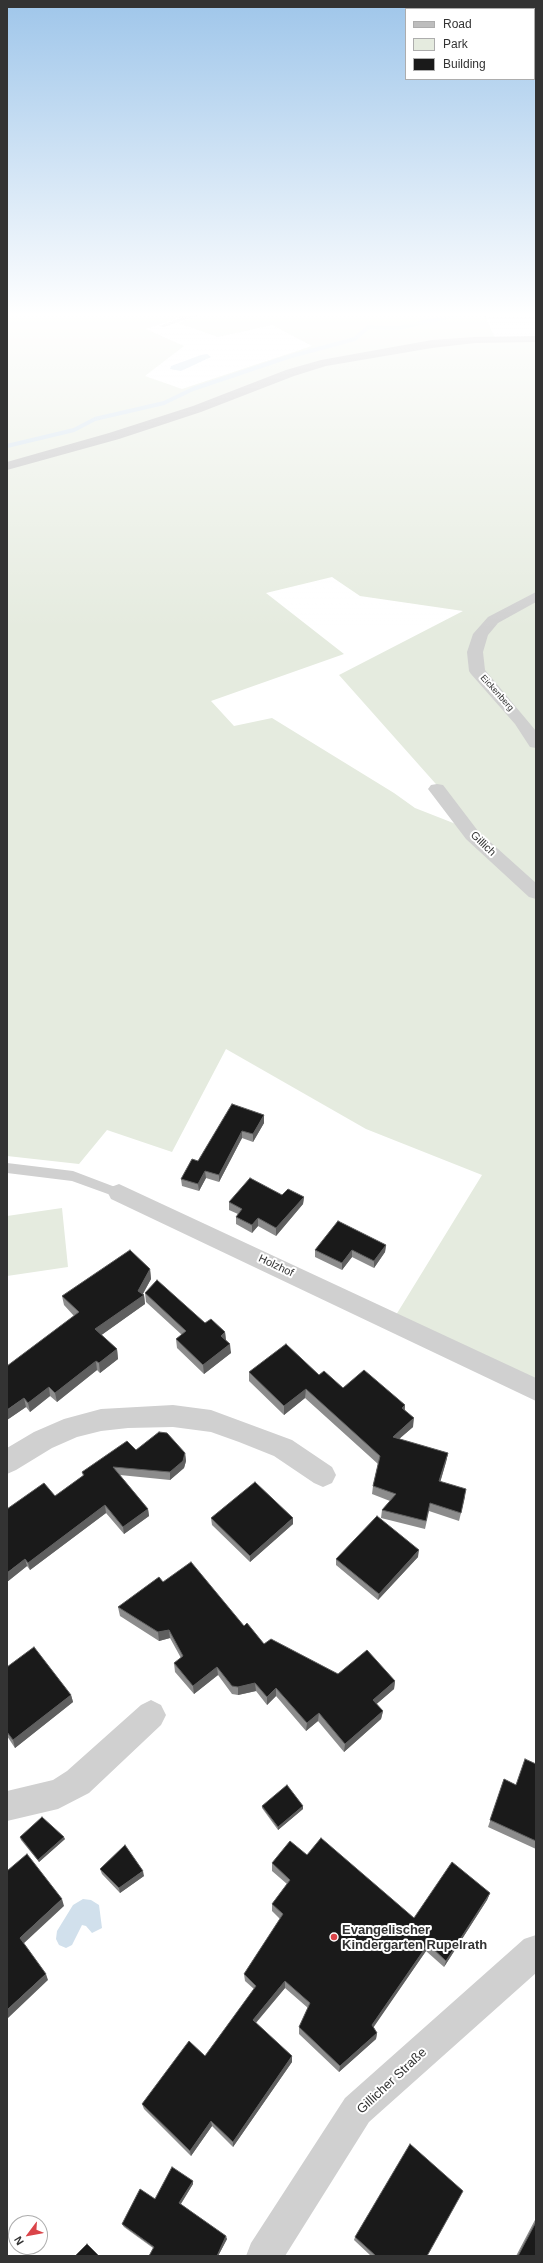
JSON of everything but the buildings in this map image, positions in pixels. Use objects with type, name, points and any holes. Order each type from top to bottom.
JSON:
[{"type":"main road","points":[[7,466],[114,436],[171,418]]},
{"type":"street","name":"Eickenberg","points":[[536,596],[493,620],[481,634],[474,652],[477,671],[521,721],[536,744]]},
{"type":"street","name":"Gillich","points":[[436,789],[472,835],[536,893]]},
{"type":"street","name":"Holzhof","points":[[119,1193],[536,1390]]},
{"type":"street","points":[[7,1462],[43,1440],[73,1428],[101,1420],[128,1417],[173,1416],[211,1421],[246,1433],[283,1448],[323,1475]]},
{"type":"street","points":[[7,1806],[58,1794],[78,1782],[151,1715]]},
{"type":"street","name":"Gillicher Straße","points":[[274,2252],[357,2110],[536,1950]]},
{"type":"lane","name":"Holzhof","points":[[7,1168],[74,1176],[119,1193]]},
{"type":"green space","points":[[7,418],[536,418],[536,1381],[396,1315],[482,1175],[366,1129],[226,1049],[172,1152],[107,1130],[79,1164],[7,1156]],"holes":[[[332,577],[360,596],[463,611],[339,675],[443,792],[466,828],[415,808],[394,793],[272,718],[234,726],[211,701],[344,654],[266,593]]]},
{"type":"green space","points":[[62,1208],[68,1267],[7,1276],[7,1216]]},
{"type":"water","points":[[83,1899],[91,1900],[99,1905],[102,1928],[92,1933],[86,1926],[82,1925],[72,1945],[66,1948],[59,1945],[56,1939],[57,1931],[73,1905]]},
{"type":"waterway","points":[[7,446],[74,430],[95,419],[101,418]]},
{"type":"place","name":"Evangelischer Kindergarten Rupelrath","points":[[334,1937]]}]
